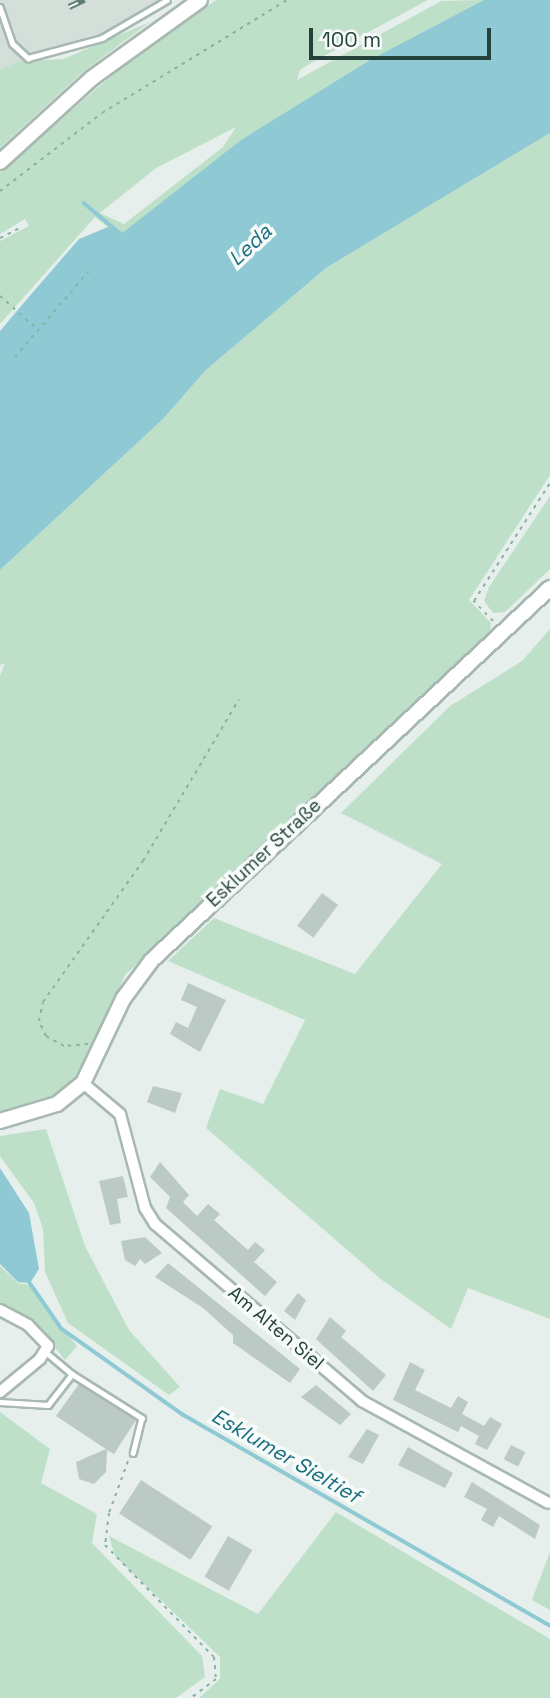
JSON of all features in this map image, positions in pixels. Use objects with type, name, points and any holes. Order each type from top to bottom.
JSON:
[{"type":"street","points":[[0,162],[92,78],[200,0]]},
{"type":"street","name":"Esklumer Straße","points":[[0,1121],[57,1104],[83,1083],[123,999],[152,960],[550,588]]},
{"type":"street","name":"Am Alten Siel","points":[[83,1083],[120,1114],[145,1208],[155,1224],[362,1401],[548,1503]]},
{"type":"street","points":[[0,1310],[43,1337],[47,1353],[0,1392]]},
{"type":"lane","points":[[0,7],[18,53],[28,58],[91,42],[167,0]]},
{"type":"lane","points":[[47,1353],[72,1374],[142,1418],[133,1454]]},
{"type":"lane","points":[[0,1402],[48,1405],[72,1374]]},
{"type":"path","points":[[0,191],[102,113],[287,0]]},
{"type":"path","points":[[0,238],[22,227]]},
{"type":"path","points":[[15,357],[89,271]]},
{"type":"path","points":[[0,296],[38,330]]},
{"type":"path","points":[[504,632],[474,601],[550,483]]},
{"type":"path","points":[[103,1044],[54,1043],[40,1029],[43,1002],[143,861],[239,699]]},
{"type":"path","points":[[133,1454],[119,1475],[105,1545],[214,1657],[216,1679],[191,1698]]},
{"type":"shaded area","points":[[0,0],[165,0],[102,38],[0,69]]},
{"type":"green space","points":[[216,0],[428,0],[311,63],[300,70],[297,80],[441,1],[484,0],[241,140],[112,243],[108,227],[95,217],[0,324],[0,241],[29,226],[25,219],[0,234],[0,172],[117,71]],"holes":[[[236,127],[223,147],[124,224],[100,213],[156,168]]]},
{"type":"green space","points":[[150,22],[84,71],[0,148],[0,69],[21,61],[63,59]]},
{"type":"green space","points":[[550,133],[550,475],[469,600],[491,623],[490,632],[125,975],[83,1069],[67,1089],[46,1104],[0,1116],[0,676],[5,663],[0,665],[0,570],[163,419],[206,370],[326,268]]},
{"type":"green space","points":[[550,496],[550,569],[505,612],[493,613],[484,601],[489,587]]},
{"type":"green space","points":[[550,629],[550,1319],[468,1288],[451,1329],[382,1280],[206,1128],[220,1089],[263,1104],[305,1020],[168,961],[214,918],[355,974],[442,864],[341,813],[450,706],[522,661]]},
{"type":"green space","points":[[46,1129],[85,1246],[129,1330],[180,1387],[169,1395],[68,1323],[45,1272],[43,1229],[34,1203],[0,1156],[0,1136]]},
{"type":"green space","points":[[0,1266],[18,1283],[29,1285],[77,1346],[65,1360],[40,1329],[0,1306]]},
{"type":"green space","points":[[0,1412],[50,1449],[41,1483],[97,1514],[92,1543],[202,1656],[205,1677],[176,1698],[0,1698]]},
{"type":"green space","points":[[336,1512],[550,1639],[550,1698],[199,1698],[220,1679],[220,1657],[115,1556],[109,1536],[258,1614]]},
{"type":"green space","points":[[550,1552],[550,1610],[532,1600]]},
{"type":"water","name":"Leda","points":[[484,0],[550,0],[550,133],[326,268],[206,370],[163,419],[0,570],[0,331],[27,299],[79,239],[108,227],[121,234],[241,140],[370,60]]},
{"type":"water","points":[[0,1168],[29,1213],[39,1269],[30,1283],[18,1282],[0,1264]]},
{"type":"building","points":[[322,893],[338,905],[313,938],[297,926]]},
{"type":"building","points":[[188,983],[226,1000],[200,1052],[170,1034],[176,1022],[188,1028],[197,1007],[181,1000]]},
{"type":"building","points":[[153,1086],[182,1093],[175,1113],[147,1102]]},
{"type":"building","points":[[160,1162],[189,1195],[183,1202],[197,1216],[208,1204],[220,1214],[214,1220],[248,1250],[255,1242],[265,1250],[254,1262],[277,1282],[265,1296],[166,1208],[170,1197],[150,1177]]},
{"type":"building","points":[[123,1176],[128,1197],[117,1199],[121,1223],[110,1225],[99,1181]]},
{"type":"building","points":[[145,1237],[162,1253],[145,1264],[140,1259],[135,1266],[125,1260],[121,1241]]},
{"type":"building","points":[[168,1263],[300,1369],[290,1383],[233,1343],[233,1335],[203,1308],[155,1277]]},
{"type":"building","points":[[298,1293],[306,1300],[295,1320],[284,1311]]},
{"type":"building","points":[[330,1317],[346,1331],[341,1337],[386,1375],[373,1391],[316,1339]]},
{"type":"building","points":[[410,1362],[425,1370],[415,1390],[451,1408],[458,1396],[468,1402],[462,1414],[484,1426],[490,1417],[502,1424],[487,1450],[475,1444],[479,1436],[461,1426],[458,1432],[393,1400]]},
{"type":"building","points":[[79,1384],[136,1420],[114,1454],[107,1450],[106,1472],[94,1484],[79,1479],[76,1462],[106,1449],[56,1416]]},
{"type":"building","points":[[316,1385],[351,1414],[340,1425],[301,1397]]},
{"type":"building","points":[[367,1429],[379,1435],[363,1464],[348,1457]]},
{"type":"building","points":[[511,1445],[525,1452],[518,1467],[504,1459]]},
{"type":"building","points":[[408,1447],[453,1473],[445,1488],[398,1465]]},
{"type":"building","points":[[141,1480],[212,1526],[191,1560],[119,1514]]},
{"type":"building","points":[[472,1482],[540,1525],[535,1539],[499,1516],[493,1527],[481,1520],[487,1509],[464,1497]]},
{"type":"building","points":[[228,1536],[252,1550],[229,1591],[204,1577]]},
{"type":"waterway","points":[[84,203],[121,234]]},
{"type":"waterway","name":"Esklumer Sieltief","points":[[30,1283],[62,1329],[182,1414],[550,1626]]},
{"type":"railway","points":[[69,7],[84,0]]}]
